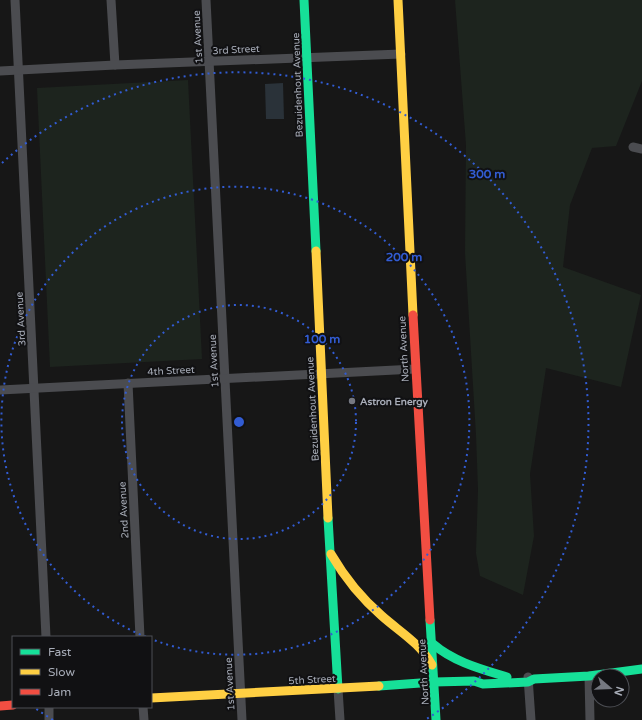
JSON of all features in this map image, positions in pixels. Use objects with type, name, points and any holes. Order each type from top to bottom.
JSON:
[{"type":"street","name":"3rd Avenue","points":[[15,0],[46,636]]},
{"type":"street","points":[[111,0],[114,65]]},
{"type":"street","name":"1st Avenue","points":[[206,0],[242,720]]},
{"type":"street","name":"Bezuidenhout Avenue","points":[[304,0],[310,158],[340,720]]},
{"type":"street","name":"North Avenue","points":[[398,0],[415,369],[433,644],[436,720]]},
{"type":"street","name":"3rd Street","points":[[0,71],[401,54]]},
{"type":"street","name":"4th Street","points":[[0,390],[415,369]]},
{"type":"street","name":"2nd Avenue","points":[[128,383],[140,636]]},
{"type":"street","points":[[330,551],[340,570],[353,587],[381,615],[425,652],[434,669]]},
{"type":"street","points":[[415,643],[426,638],[432,630]]},
{"type":"street","points":[[433,644],[451,658],[507,677]]},
{"type":"street","points":[[531,720],[530,679],[589,676],[642,669]]},
{"type":"street","points":[[589,676],[590,720]]},
{"type":"street","name":"5th Street","points":[[152,698],[474,681],[482,678],[507,677],[530,679]]},
{"type":"street","name":"5th Street","points":[[474,681],[483,684],[530,679]]},
{"type":"street","points":[[0,706],[12,705]]},
{"type":"street","points":[[49,708],[49,720]]},
{"type":"street","points":[[143,708],[144,720]]},
{"type":"shaded area","points":[[455,0],[642,0],[642,81],[616,146],[592,148],[570,205],[563,267],[641,295],[621,387],[546,368],[530,474],[534,536],[523,595],[480,576],[476,553],[478,490],[476,435],[465,253],[466,145]]},
{"type":"shaded area","points":[[188,80],[202,359],[50,367],[37,88]]},
{"type":"shaded area","points":[[283,83],[284,119],[266,119],[265,84]]},
{"type":"traffic: fast","points":[[304,0],[316,251]]},
{"type":"traffic: fast","points":[[328,518],[338,689]]},
{"type":"traffic: fast","points":[[430,620],[436,720]]},
{"type":"traffic: fast","points":[[433,644],[450,656],[478,668],[507,677]]},
{"type":"traffic: fast","points":[[379,686],[434,682],[474,681],[483,684],[528,682],[534,679],[589,676],[642,669]]},
{"type":"traffic: slow","points":[[398,0],[413,315]]},
{"type":"traffic: slow","points":[[316,251],[328,518]]},
{"type":"traffic: slow","points":[[331,554],[360,595],[374,609],[416,644],[432,665]]},
{"type":"traffic: slow","points":[[152,698],[379,686]]},
{"type":"traffic: jam","points":[[413,315],[430,620]]},
{"type":"traffic: jam","points":[[0,706],[12,705]]},
{"type":"place","name":"Astron Energy","points":[[352,401]]}]
